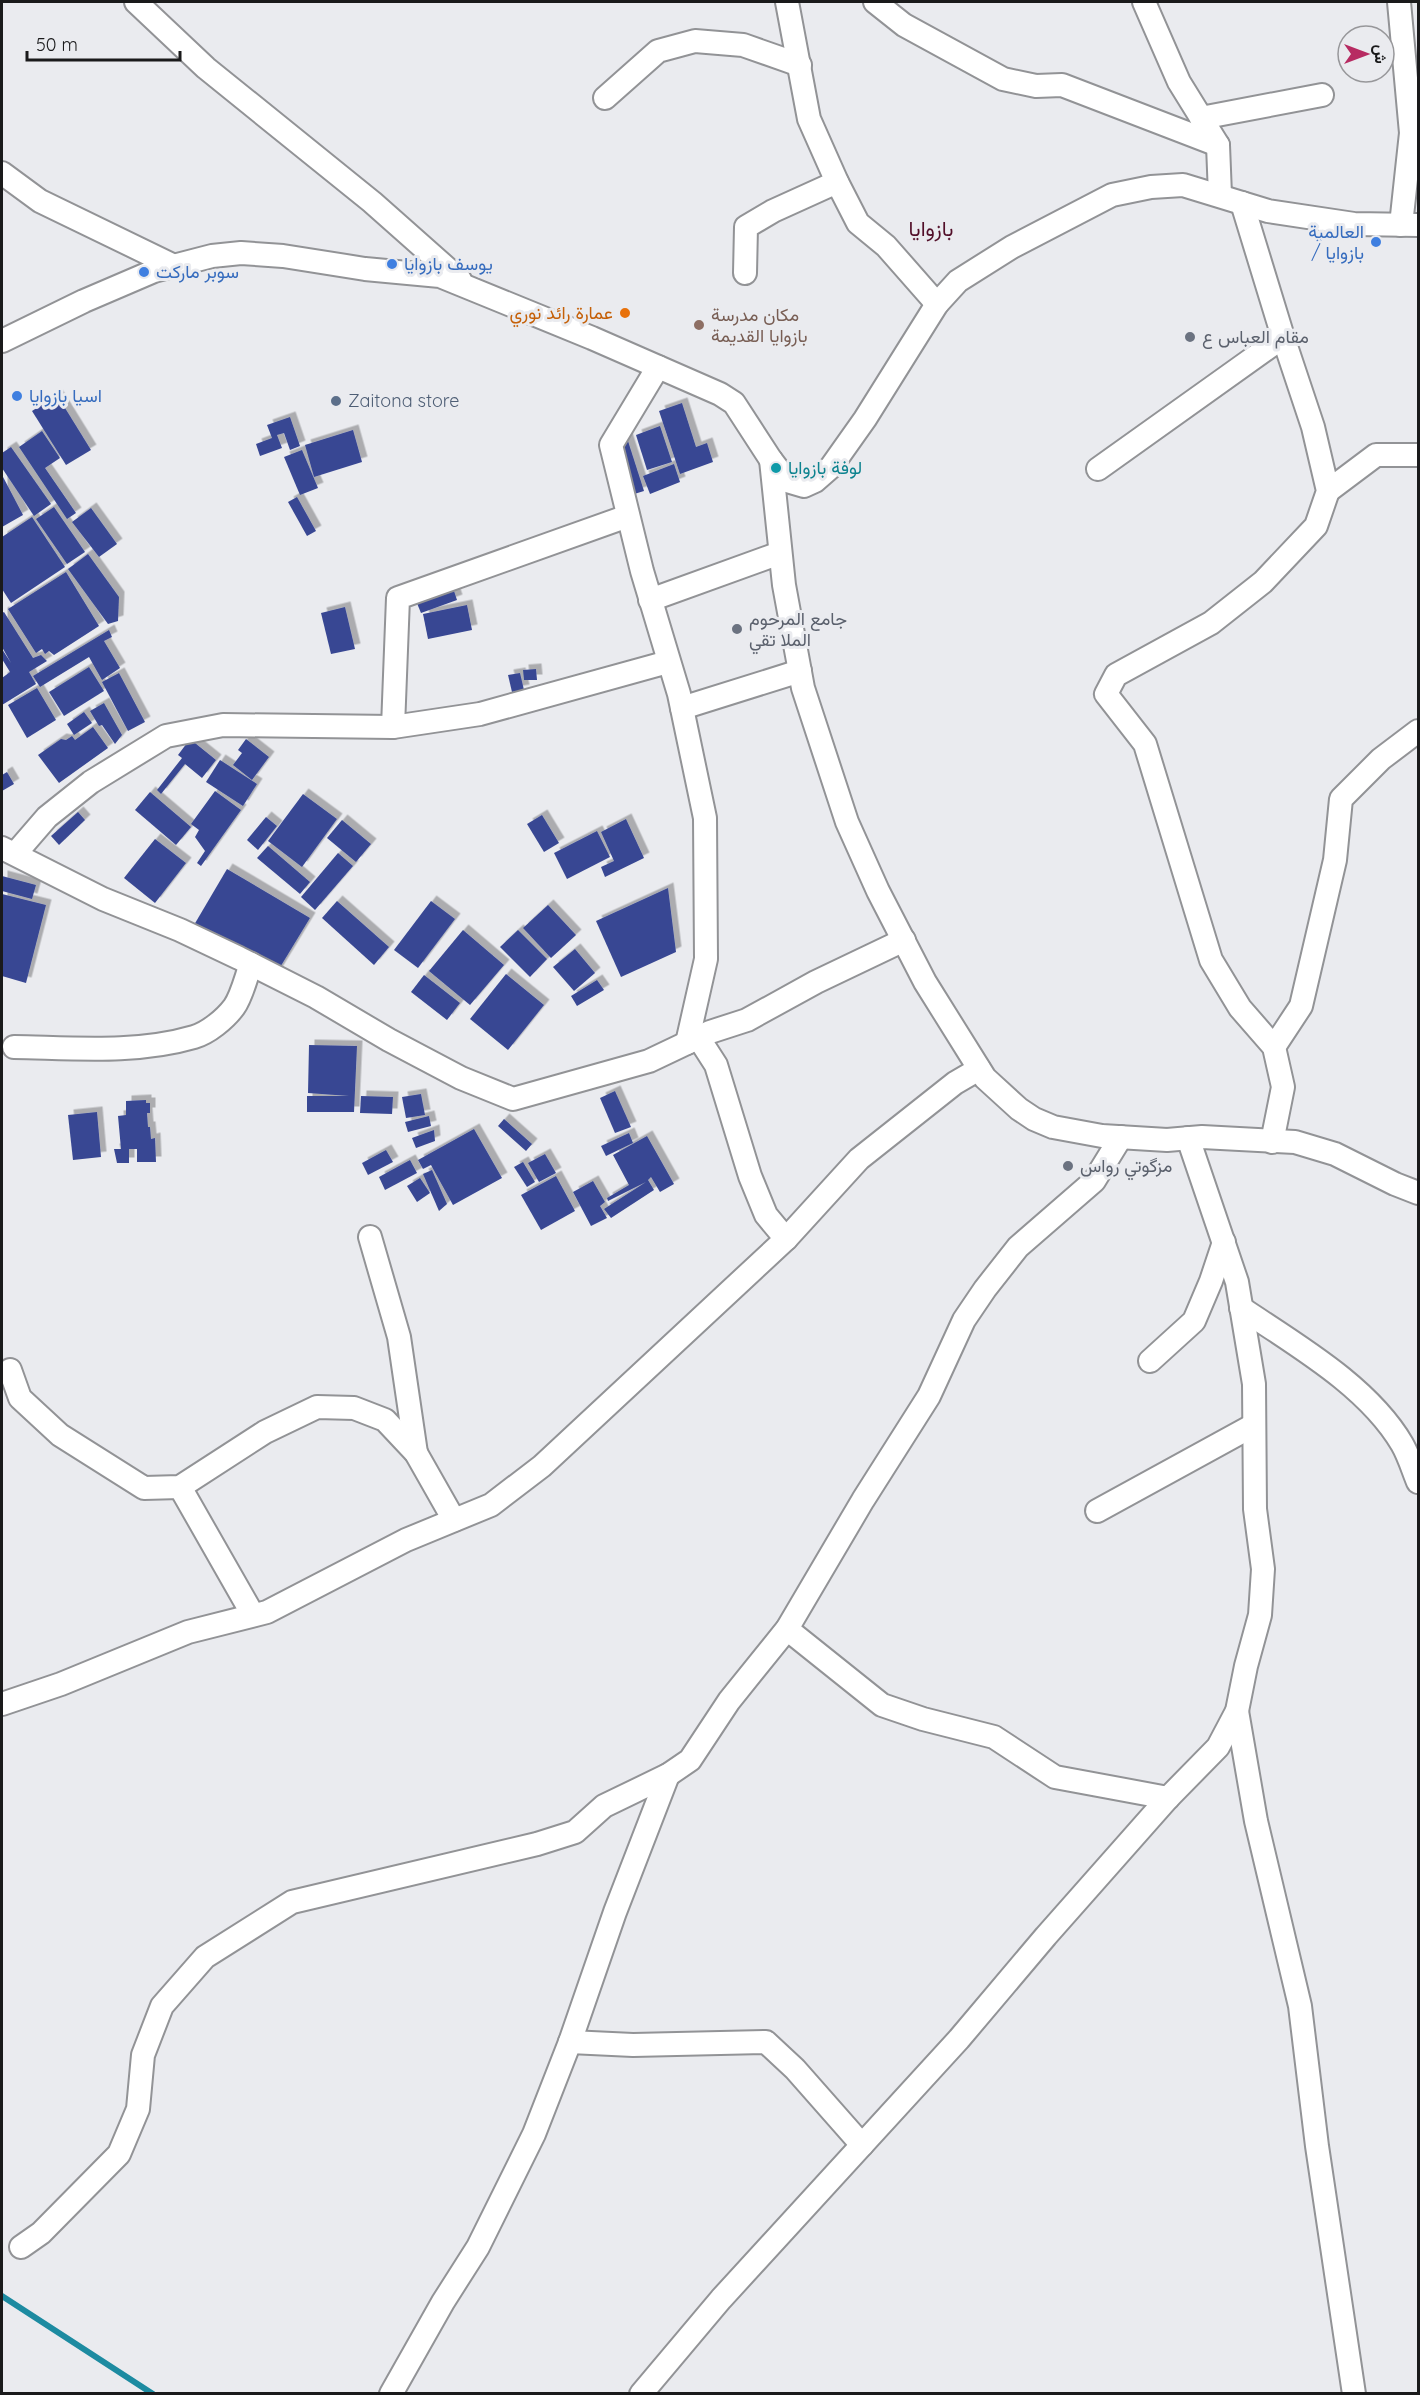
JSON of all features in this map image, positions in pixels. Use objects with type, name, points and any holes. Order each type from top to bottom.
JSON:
[{"type":"street","points":[[136,2],[206,68],[372,202],[466,286]]},
{"type":"street","points":[[787,2],[810,119],[837,183],[858,223],[886,246],[937,304]]},
{"type":"street","points":[[875,2],[904,24],[1003,79],[1036,86],[1062,85],[1218,145]]},
{"type":"street","points":[[1144,2],[1179,82],[1218,145],[1220,195]]},
{"type":"street","points":[[1399,2],[1411,133],[1410,225]]},
{"type":"street","points":[[605,98],[658,51],[695,41],[743,45],[800,65]]},
{"type":"street","points":[[1201,118],[1322,95]]},
{"type":"street","points":[[2,172],[40,201],[174,266]]},
{"type":"street","points":[[745,273],[746,227],[773,210],[837,183]]},
{"type":"street","points":[[2,341],[84,301],[154,271],[212,256],[241,253],[283,256],[365,269],[440,276],[720,394],[734,403],[787,481],[804,486],[815,482],[831,467],[937,304],[958,281],[1012,247],[1112,195],[1151,187],[1183,185],[1268,211],[1354,224],[1410,225]]},
{"type":"street","points":[[1242,202],[1313,427],[1328,490],[1316,526],[1263,582],[1211,623],[1116,675],[1106,694],[1145,744],[1211,960],[1240,1008],[1274,1047],[1283,1086],[1272,1142]]},
{"type":"street","points":[[1410,225],[1419,203]]},
{"type":"street","points":[[1098,469],[1283,337]]},
{"type":"street","points":[[658,367],[611,445],[650,600],[682,708],[705,818],[705,959],[693,1040]]},
{"type":"street","points":[[1328,490],[1376,455],[1419,455]]},
{"type":"street","points":[[771,460],[780,553],[803,688],[846,822],[878,891],[954,1032],[985,1078],[1003,1096],[1034,1119],[1053,1127],[1102,1136],[1167,1140],[1202,1137],[1295,1142],[1335,1154],[1395,1184],[1419,1193]]},
{"type":"street","points":[[393,727],[398,598],[628,516]]},
{"type":"street","points":[[650,600],[780,553]]},
{"type":"street","points":[[669,662],[480,714],[393,727],[223,725],[166,736],[91,782],[8,851],[103,899],[180,930],[251,964],[316,997],[388,1040],[461,1078],[513,1099],[649,1061],[693,1040],[747,1020],[816,982],[904,939]]},
{"type":"street","points":[[682,708],[800,671]]},
{"type":"street","points":[[1274,1047],[1301,1006],[1335,860],[1341,799],[1381,759],[1419,731]]},
{"type":"street","points":[[14,1047],[87,1049],[146,1046],[196,1037],[218,1024],[235,1006],[251,964]]},
{"type":"street","points":[[693,1040],[716,1065],[750,1176],[766,1215],[786,1239]]},
{"type":"street","points":[[2,1704],[61,1684],[188,1632],[267,1612],[406,1540],[491,1505],[542,1466],[786,1239],[859,1159],[955,1083],[979,1069]]},
{"type":"street","points":[[21,2247],[41,2233],[119,2154],[138,2109],[143,2055],[162,2006],[205,1957],[292,1902],[537,1844],[575,1832],[604,1806],[668,1774],[690,1760],[729,1701],[787,1629],[863,1500],[929,1396],[964,1320],[1018,1247],[1094,1181],[1121,1137]]},
{"type":"street","points":[[641,2394],[721,2299],[959,2039],[1168,1798],[1218,1747],[1237,1711],[1260,1615],[1263,1569],[1255,1509],[1254,1384],[1237,1282],[1188,1138]]},
{"type":"street","points":[[370,1237],[399,1337],[416,1453]]},
{"type":"street","points":[[1150,1361],[1194,1321],[1224,1242]]},
{"type":"street","points":[[1241,1308],[1329,1368],[1374,1408],[1402,1444],[1419,1482]]},
{"type":"street","points":[[10,1370],[20,1398],[60,1435],[144,1488],[180,1487],[265,1432],[317,1407],[354,1408],[385,1420],[416,1453],[454,1520]]},
{"type":"street","points":[[1097,1511],[1254,1425]]},
{"type":"street","points":[[180,1487],[253,1615]]},
{"type":"street","points":[[787,1629],[882,1705],[923,1719],[994,1737],[1055,1777],[1168,1798]]},
{"type":"street","points":[[1237,1711],[1256,1821],[1300,2006],[1317,2146],[1354,2394]]},
{"type":"street","points":[[391,2394],[443,2302],[478,2247],[534,2134],[668,1774]]},
{"type":"street","points":[[570,2042],[633,2045],[766,2042],[795,2068],[862,2145]]},
{"type":"building","points":[[57,395],[91,450],[66,465],[32,411]]},
{"type":"building","points":[[682,403],[696,447],[707,443],[713,462],[680,474],[659,411]]},
{"type":"building","points":[[290,417],[300,446],[290,450],[284,433],[277,435],[282,448],[260,456],[256,444],[272,438],[267,425]]},
{"type":"building","points":[[660,426],[672,462],[647,470],[636,435]]},
{"type":"building","points":[[353,430],[362,462],[314,477],[305,445]]},
{"type":"building","points":[[42,431],[60,458],[45,468],[76,513],[67,519],[19,447]]},
{"type":"building","points":[[627,438],[644,491],[631,495],[613,443]]},
{"type":"building","points":[[11,447],[51,504],[34,516],[2,468],[2,453]]},
{"type":"building","points":[[302,450],[318,488],[300,495],[284,457]]},
{"type":"building","points":[[674,464],[680,482],[650,494],[643,476]]},
{"type":"building","points":[[2,475],[23,515],[2,527]]},
{"type":"building","points":[[297,497],[316,531],[307,536],[288,502]]},
{"type":"building","points":[[54,507],[85,552],[67,564],[36,519]]},
{"type":"building","points":[[91,508],[117,544],[99,557],[72,522]]},
{"type":"building","points":[[32,517],[65,567],[11,603],[2,589],[2,537]]},
{"type":"building","points":[[88,554],[119,597],[118,621],[108,624],[68,569]]},
{"type":"building","points":[[66,572],[99,626],[54,655],[49,651],[45,654],[42,649],[36,653],[8,609]]},
{"type":"building","points":[[451,582],[457,600],[421,613],[414,596]]},
{"type":"building","points":[[467,605],[472,630],[428,639],[423,614]]},
{"type":"building","points":[[345,607],[355,649],[331,654],[321,613]]},
{"type":"building","points":[[4,612],[33,658],[41,655],[47,661],[29,672],[36,684],[2,705],[2,678],[10,672],[2,659],[2,649],[11,663],[2,647],[2,613]]},
{"type":"building","points":[[109,630],[112,637],[104,641],[120,668],[102,680],[89,657],[40,687],[33,676]]},
{"type":"building","points":[[89,667],[104,691],[64,716],[49,692]]},
{"type":"building","points":[[536,669],[537,680],[524,680],[523,670]]},
{"type":"building","points":[[119,673],[145,722],[128,731],[102,682]]},
{"type":"building","points":[[520,673],[524,690],[512,692],[508,675]]},
{"type":"building","points":[[37,688],[56,720],[27,738],[8,705]]},
{"type":"building","points":[[104,703],[122,735],[115,744],[102,725],[99,726],[90,711]]},
{"type":"building","points":[[84,712],[92,723],[74,735],[67,724]]},
{"type":"building","points":[[93,727],[108,748],[59,783],[38,755],[61,739],[66,740],[72,736],[75,740]]},
{"type":"building","points":[[190,739],[216,760],[202,778],[185,764],[161,794],[157,790],[182,758],[178,755]]},
{"type":"building","points":[[246,739],[269,757],[252,780],[233,765],[242,753],[238,750]]},
{"type":"building","points":[[220,760],[257,784],[243,806],[206,782]]},
{"type":"building","points":[[7,772],[14,784],[2,791],[2,775]]},
{"type":"building","points":[[215,791],[241,810],[201,866],[197,863],[205,851],[195,837],[199,830],[191,824]]},
{"type":"building","points":[[150,792],[191,827],[176,845],[135,810]]},
{"type":"building","points":[[303,794],[337,819],[302,867],[268,841]]},
{"type":"building","points":[[78,812],[85,820],[59,845],[51,836]]},
{"type":"building","points":[[542,815],[559,843],[544,852],[527,824]]},
{"type":"building","points":[[266,817],[277,826],[258,850],[247,840]]},
{"type":"building","points":[[626,819],[644,858],[605,877],[601,867],[614,861],[601,832]]},
{"type":"building","points":[[342,820],[371,844],[356,862],[327,838]]},
{"type":"building","points":[[597,831],[610,857],[567,879],[554,853]]},
{"type":"building","points":[[155,839],[186,863],[155,903],[124,878]]},
{"type":"building","points":[[268,846],[310,882],[300,894],[257,858]]},
{"type":"building","points":[[338,853],[353,866],[315,910],[301,897]]},
{"type":"building","points":[[227,869],[310,918],[276,974],[194,925]]},
{"type":"building","points":[[2,876],[36,885],[32,899],[2,891]]},
{"type":"building","points":[[668,888],[676,952],[621,977],[596,921]]},
{"type":"building","points":[[2,894],[46,905],[26,983],[2,976]]},
{"type":"building","points":[[337,901],[389,947],[374,965],[322,918]]},
{"type":"building","points":[[431,901],[455,919],[418,968],[394,950]]},
{"type":"building","points":[[548,905],[576,935],[551,958],[523,928]]},
{"type":"building","points":[[463,930],[504,965],[470,1005],[429,971]]},
{"type":"building","points":[[518,930],[547,959],[530,977],[500,947]]},
{"type":"building","points":[[575,949],[595,973],[574,991],[553,967]]},
{"type":"building","points":[[506,974],[544,1005],[508,1050],[470,1019]]},
{"type":"building","points":[[424,975],[460,1003],[447,1020],[411,992]]},
{"type":"building","points":[[597,980],[604,990],[577,1006],[571,996]]},
{"type":"building","points":[[309,1045],[357,1046],[354,1112],[307,1112],[307,1096],[349,1096],[308,1093]]},
{"type":"building","points":[[615,1091],[631,1127],[615,1133],[600,1098]]},
{"type":"building","points":[[421,1094],[425,1115],[406,1118],[402,1097]]},
{"type":"building","points":[[361,1096],[393,1097],[392,1114],[360,1113]]},
{"type":"building","points":[[146,1100],[146,1103],[150,1103],[150,1113],[147,1113],[148,1127],[150,1127],[151,1139],[155,1138],[156,1162],[137,1162],[137,1149],[129,1149],[129,1163],[117,1163],[114,1149],[121,1149],[118,1116],[126,1115],[126,1101]]},
{"type":"building","points":[[97,1112],[101,1157],[73,1160],[68,1115]]},
{"type":"building","points":[[429,1116],[431,1126],[408,1132],[405,1122]]},
{"type":"building","points":[[504,1119],[532,1144],[526,1151],[498,1126]]},
{"type":"building","points":[[474,1129],[502,1178],[453,1205],[431,1165],[423,1169],[418,1160]]},
{"type":"building","points":[[434,1130],[435,1141],[416,1148],[412,1138]]},
{"type":"building","points":[[629,1133],[633,1143],[606,1156],[601,1146]]},
{"type":"building","points":[[647,1136],[674,1184],[660,1192],[651,1177],[648,1180],[654,1190],[611,1218],[604,1209],[646,1182],[608,1201],[607,1198],[629,1185],[613,1155]]},
{"type":"building","points":[[386,1150],[393,1162],[368,1175],[362,1163]]},
{"type":"building","points":[[545,1154],[556,1173],[539,1182],[528,1163]]},
{"type":"building","points":[[410,1160],[417,1173],[385,1190],[379,1177]]},
{"type":"building","points":[[523,1162],[535,1182],[527,1187],[514,1167]]},
{"type":"building","points":[[432,1170],[447,1204],[439,1211],[423,1174]]},
{"type":"building","points":[[556,1176],[575,1211],[541,1230],[521,1195]]},
{"type":"building","points":[[420,1178],[430,1193],[417,1202],[407,1186]]},
{"type":"building","points":[[593,1181],[605,1202],[600,1206],[607,1218],[591,1226],[573,1192]]},
{"type":"waterway","points":[[2,2296],[153,2394]]},
{"type":"place","name":"العالمية / بازوايا","points":[[1376,242]]},
{"type":"place","name":"يوسف بازوايا","points":[[392,264]]},
{"type":"place","name":"سوبر ماركت","points":[[144,272]]},
{"type":"place","name":"عمارة رائد نوري","points":[[625,313]]},
{"type":"place","name":"مكان مدرسة بازوايا القديمة","points":[[699,325]]},
{"type":"place","name":"مقام العباس ع","points":[[1190,337]]},
{"type":"place","name":"اسيا بازوايا","points":[[17,396]]},
{"type":"place","name":"Zaitona store","points":[[336,401]]},
{"type":"place","name":"لوفة بازوايا","points":[[776,468]]},
{"type":"place","name":"جامع المرحوم الملا تقي","points":[[737,629]]},
{"type":"place","name":"مزگوتي رواس","points":[[1068,1166]]},
{"type":"district","name":"بازوایا","points":[[931,229]]}]
